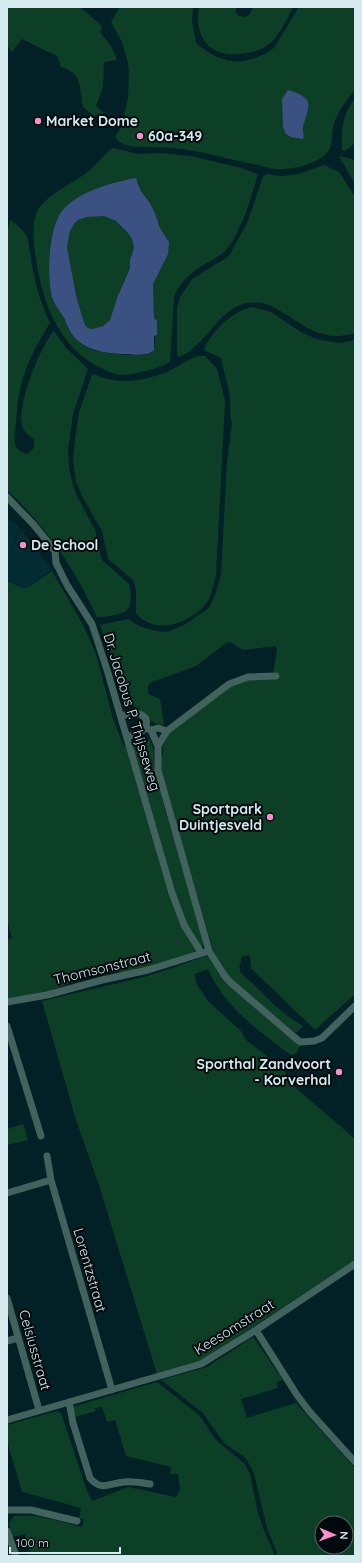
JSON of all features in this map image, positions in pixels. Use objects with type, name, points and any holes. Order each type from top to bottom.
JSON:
[{"type":"street","name":"Dr. Jacobus P. Thijsseweg","points":[[7,497],[34,525],[54,550],[56,563],[67,584],[92,624],[121,716],[172,893],[184,925],[201,952]]},
{"type":"street","points":[[276,676],[248,677],[229,684],[166,731],[158,746],[158,770],[209,951],[224,975],[230,982],[300,1042],[314,1041],[322,1038],[355,1006]]},
{"type":"street","points":[[121,716],[135,713],[140,714],[146,720],[148,729],[158,746]]},
{"type":"street","points":[[127,737],[148,729],[158,728],[166,731]]},
{"type":"street","name":"Thomsonstraat","points":[[7,1002],[47,995],[102,980],[148,970],[201,952],[209,951]]},
{"type":"street","points":[[7,1026],[41,1136]]},
{"type":"street","name":"Lorentzstraat","points":[[47,1156],[51,1180],[112,1390]]},
{"type":"street","points":[[7,1193],[51,1180]]},
{"type":"street","name":"Keesomstraat","points":[[7,1420],[201,1364],[256,1330],[355,1264]]},
{"type":"street","name":"Celsiusstraat","points":[[7,1298],[39,1410]]},
{"type":"street","points":[[256,1330],[296,1395],[355,1462]]},
{"type":"street","points":[[7,1341],[18,1338]]},
{"type":"street","points":[[69,1402],[73,1423],[90,1478],[94,1483],[103,1487],[125,1481],[150,1484]]},
{"type":"street","points":[[7,1510],[31,1510],[77,1521]]},
{"type":"street","points":[[7,1531],[16,1556]]},
{"type":"shaded area","points":[[7,518],[19,527],[7,563]]},
{"type":"shaded area","name":"De School","points":[[20,528],[52,570],[27,587],[23,587],[7,580],[7,564]]},
{"type":"green space","points":[[7,7],[80,7],[102,26],[100,32],[111,46],[117,60],[104,62],[103,87],[96,106],[104,113],[94,116],[83,107],[77,77],[73,73],[61,67],[57,56],[22,39],[12,52],[7,45]]},
{"type":"green space","points":[[120,7],[193,7],[192,22],[196,43],[215,56],[224,60],[243,61],[253,59],[274,48],[299,7],[355,7],[355,89],[335,120],[329,150],[321,158],[311,163],[292,168],[274,169],[193,151],[172,148],[127,146],[123,144],[115,137],[122,126],[124,117],[128,97],[129,71],[122,42],[111,22]]},
{"type":"green space","points":[[199,7],[236,7],[236,13],[239,16],[245,17],[250,14],[253,7],[293,7],[286,22],[274,40],[270,43],[255,51],[228,54],[211,48],[205,42],[199,27]]},
{"type":"green space","points":[[355,98],[355,143],[345,151],[342,150],[343,123],[347,111]]},
{"type":"green space","points":[[113,148],[138,154],[159,153],[191,156],[241,168],[258,174],[241,225],[231,243],[221,255],[194,271],[182,283],[174,296],[170,362],[160,367],[123,375],[111,372],[95,365],[82,356],[62,333],[54,320],[43,290],[34,248],[35,217],[41,206],[53,195],[83,176]],"holes":[[[138,181],[141,191],[150,203],[160,228],[169,242],[153,284],[154,320],[157,320],[154,350],[147,354],[124,355],[90,349],[79,342],[74,336],[53,298],[49,274],[52,235],[61,213],[74,199],[100,188]]]},
{"type":"green space","points":[[339,156],[355,160],[355,184]]},
{"type":"green space","points":[[324,165],[339,172],[355,197],[355,333],[338,336],[322,334],[272,307],[260,303],[247,303],[228,312],[198,344],[179,357],[177,355],[177,308],[180,297],[192,279],[229,256],[247,223],[263,177],[266,174],[282,176],[298,174]]},
{"type":"green space","points":[[86,216],[104,216],[116,221],[132,239],[134,249],[130,260],[130,268],[117,298],[110,320],[103,326],[92,329],[85,325],[82,316],[76,295],[67,247],[70,231],[74,224]]},
{"type":"green space","points":[[10,220],[25,233],[28,239],[36,282],[45,313],[50,323],[31,357],[21,384],[14,438],[16,447],[18,450],[27,454],[34,448],[34,439],[26,433],[23,428],[21,419],[22,408],[25,393],[36,363],[42,349],[54,331],[66,348],[88,369],[73,414],[68,450],[69,468],[77,496],[95,530],[102,560],[129,584],[131,597],[130,604],[126,611],[118,614],[97,617],[69,565],[47,533],[7,490],[7,234]]},
{"type":"green space","points":[[252,307],[271,312],[299,331],[316,339],[339,343],[355,340],[355,994],[315,1030],[251,968],[250,955],[241,957],[239,967],[243,975],[276,1006],[303,1026],[296,1033],[239,987],[225,973],[213,950],[164,784],[160,761],[163,753],[163,746],[170,731],[178,727],[230,685],[273,673],[277,649],[275,646],[243,650],[230,642],[226,643],[196,666],[152,682],[148,685],[148,694],[160,699],[164,725],[154,723],[127,700],[123,694],[100,625],[128,619],[139,626],[156,631],[167,632],[184,625],[209,608],[221,575],[227,461],[232,423],[229,392],[221,358],[204,349],[212,335],[230,317]]},
{"type":"green space","points":[[199,356],[205,356],[217,369],[225,401],[216,575],[209,598],[206,604],[199,611],[181,622],[162,626],[143,620],[136,613],[136,589],[133,580],[108,559],[102,531],[84,500],[76,482],[73,458],[76,432],[79,412],[92,375],[94,374],[112,380],[141,380],[169,371]]},
{"type":"green space","points":[[52,571],[83,625],[96,654],[113,719],[124,746],[132,744],[140,745],[150,740],[154,751],[154,764],[164,806],[204,942],[199,950],[152,967],[126,972],[108,972],[90,976],[40,994],[7,1002],[7,940],[12,938],[7,920],[7,581],[23,588],[27,588]]},
{"type":"green space","points":[[206,956],[210,957],[218,973],[225,981],[300,1045],[297,1052],[293,1055],[288,1053],[242,1016],[223,995],[208,969],[195,974],[196,983],[208,1001],[241,1031],[246,1040],[285,1071],[288,1081],[355,1139],[355,1260],[201,1361],[157,1374],[99,1185],[76,1120],[42,1001],[144,977]]},
{"type":"green space","points":[[23,1124],[28,1140],[7,1145],[7,1129]]},
{"type":"green space","points":[[253,1337],[283,1380],[277,1382],[278,1388],[241,1399],[247,1418],[296,1403],[355,1468],[355,1556],[278,1556],[267,1528],[254,1473],[245,1457],[224,1443],[203,1413],[161,1380],[207,1367]]},
{"type":"green space","points":[[157,1382],[199,1415],[216,1440],[245,1464],[250,1474],[258,1513],[275,1556],[31,1556],[25,1534],[12,1537],[9,1523],[14,1516],[22,1515],[40,1517],[82,1527],[84,1519],[79,1518],[81,1508],[22,1492],[7,1441],[7,1425],[57,1411],[61,1413],[87,1491],[92,1501],[128,1487],[176,1497],[180,1490],[178,1474],[170,1474],[171,1467],[126,1456],[115,1420],[107,1422],[102,1407],[95,1408],[96,1411],[75,1417],[72,1407]]},
{"type":"water","points":[[288,90],[303,96],[308,103],[303,127],[303,139],[291,137],[286,134],[283,127],[282,99]]},
{"type":"water","points":[[136,178],[141,191],[155,213],[160,228],[169,242],[168,254],[153,284],[154,319],[157,320],[157,335],[154,336],[154,350],[142,355],[102,352],[89,348],[78,341],[53,300],[49,280],[51,242],[57,219],[62,211],[76,198],[86,193],[106,185]],"holes":[[[104,216],[116,221],[128,233],[132,239],[134,248],[130,260],[130,268],[117,298],[110,320],[103,326],[92,329],[85,325],[82,316],[76,295],[67,247],[70,231],[78,220],[86,217]]]},
{"type":"place","name":"Market Dome","points":[[38,121]]},
{"type":"place","name":"60a-349","points":[[140,136]]},
{"type":"place","name":"De School","points":[[23,545]]},
{"type":"place","name":"Sportpark Duintjesveld","points":[[270,817]]},
{"type":"place","name":"Sporthal Zandvoort - Korverhal","points":[[339,1072]]}]
